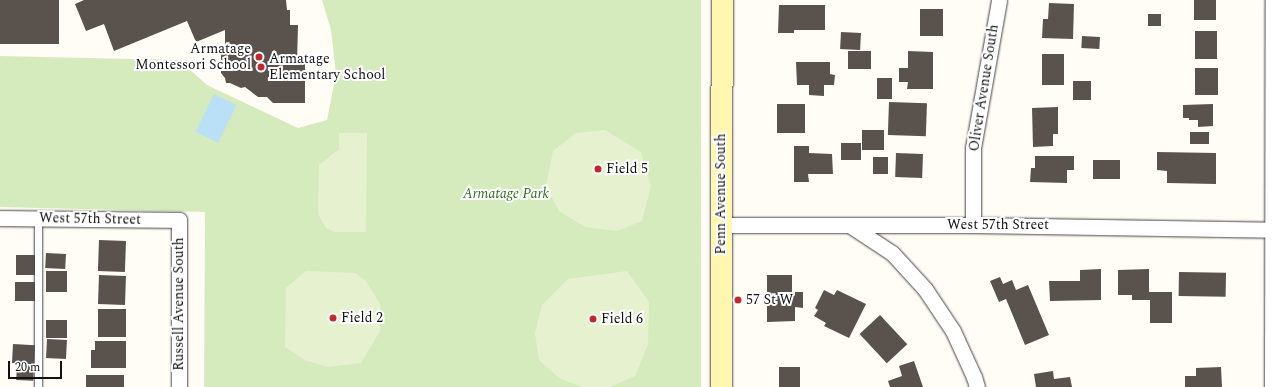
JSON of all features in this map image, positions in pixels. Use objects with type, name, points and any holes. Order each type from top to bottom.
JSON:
[{"type":"main road","name":"Penn Avenue South","points":[[721,387],[720,225],[722,0]]},
{"type":"street","name":"Oliver Avenue South","points":[[973,225],[973,148],[999,0]]},
{"type":"street","points":[[1272,387],[1274,230],[1273,0]]},
{"type":"street","name":"West 57th Street","points":[[0,218],[180,220]]},
{"type":"street","name":"Russell Avenue South","points":[[178,387],[180,220]]},
{"type":"street","name":"West 57th Street","points":[[720,225],[973,225],[1274,230]]},
{"type":"street","points":[[851,226],[892,252],[925,289],[953,331],[977,387]]},
{"type":"lane","points":[[38,218],[38,387]]},
{"type":"green space","name":"Armatage Park","points":[[322,0],[701,0],[701,387],[204,387],[205,212],[0,207],[0,56],[179,60],[207,85],[298,128],[327,120],[336,74],[331,30]]},
{"type":"green space","name":"Field 5","points":[[605,130],[641,152],[651,186],[642,221],[617,231],[585,227],[559,211],[546,186],[553,151],[576,133]]},
{"type":"green space","points":[[339,133],[367,133],[366,232],[334,232],[326,228],[318,214],[319,165],[339,149]]},
{"type":"green space","name":"Field 2","points":[[306,271],[355,273],[366,281],[380,304],[380,331],[361,363],[327,367],[305,360],[285,347],[286,288]]},
{"type":"green space","name":"Field 6","points":[[627,271],[649,302],[648,344],[635,376],[610,387],[582,387],[559,378],[539,360],[535,333],[542,305],[568,279]]},
{"type":"water","points":[[214,94],[236,105],[218,143],[196,132]]},
{"type":"building","points":[[0,0],[59,0],[59,44],[0,44]]},
{"type":"building","name":"Armatage Montessori School","points":[[84,0],[286,0],[287,10],[290,10],[290,25],[298,25],[297,63],[305,63],[305,103],[273,103],[267,97],[258,97],[245,87],[241,88],[230,83],[226,83],[225,78],[221,73],[221,47],[225,47],[225,30],[196,42],[187,21],[114,51],[104,24],[86,31],[75,4]]},
{"type":"building","points":[[1194,0],[1216,0],[1216,20],[1194,20]]},
{"type":"building","points":[[1049,3],[1074,4],[1073,39],[1042,38],[1043,19],[1048,19]]},
{"type":"building","points":[[779,5],[825,5],[825,30],[794,30],[794,33],[778,33]]},
{"type":"building","points":[[920,9],[943,9],[943,36],[920,36]]},
{"type":"building","points":[[1148,14],[1161,14],[1161,26],[1148,26]]},
{"type":"building","points":[[1195,31],[1217,31],[1217,59],[1195,59]]},
{"type":"building","points":[[841,32],[861,33],[860,50],[840,49]]},
{"type":"building","points":[[1082,36],[1100,37],[1099,49],[1081,48]]},
{"type":"building","points":[[848,51],[871,51],[871,69],[848,69]]},
{"type":"building","points":[[908,51],[933,52],[933,89],[907,89],[908,82],[899,82],[899,68],[908,68]]},
{"type":"building","points":[[1042,54],[1064,54],[1064,85],[1042,85]]},
{"type":"building","points":[[796,62],[830,62],[830,74],[835,75],[834,85],[824,85],[824,96],[809,95],[809,85],[797,85]]},
{"type":"building","points":[[1195,68],[1218,68],[1218,95],[1195,95]]},
{"type":"building","points":[[877,78],[892,78],[892,99],[877,99]]},
{"type":"building","points":[[1073,81],[1091,81],[1091,100],[1073,100]]},
{"type":"building","points":[[889,102],[927,103],[926,136],[888,135]]},
{"type":"building","points":[[777,104],[805,104],[805,133],[777,133]]},
{"type":"building","points":[[1213,104],[1213,126],[1198,127],[1198,120],[1183,118],[1183,105]]},
{"type":"building","points":[[1058,107],[1058,134],[1053,134],[1053,146],[1033,147],[1032,108]]},
{"type":"building","points":[[862,130],[884,130],[884,150],[862,150]]},
{"type":"building","points":[[1190,132],[1209,132],[1209,144],[1190,144]]},
{"type":"building","points":[[841,143],[861,143],[861,160],[841,160]]},
{"type":"building","points":[[794,146],[809,146],[809,153],[832,154],[833,174],[808,174],[809,182],[794,182]]},
{"type":"building","points":[[1157,152],[1216,153],[1216,184],[1167,183],[1167,171],[1157,170]]},
{"type":"building","points":[[896,153],[923,154],[922,178],[895,177]]},
{"type":"building","points":[[1035,156],[1074,156],[1074,170],[1067,170],[1067,183],[1030,182],[1031,168],[1035,168]]},
{"type":"building","points":[[873,157],[888,157],[888,174],[873,174]]},
{"type":"building","points":[[1093,160],[1120,160],[1120,179],[1093,179]]},
{"type":"building","points":[[99,240],[126,241],[125,272],[98,271]]},
{"type":"building","points":[[46,253],[66,254],[65,269],[45,268]]},
{"type":"building","points":[[16,255],[36,255],[36,275],[16,275]]},
{"type":"building","points":[[1101,269],[1101,300],[1050,301],[1049,281],[1080,281],[1080,270]]},
{"type":"building","points":[[1149,269],[1149,292],[1172,292],[1172,323],[1150,323],[1150,300],[1132,300],[1132,295],[1118,295],[1118,270]]},
{"type":"building","points":[[46,271],[67,271],[67,292],[46,292]]},
{"type":"building","points":[[1179,272],[1226,273],[1226,297],[1179,296]]},
{"type":"building","points":[[99,275],[126,276],[125,305],[98,304]]},
{"type":"building","points":[[767,275],[792,275],[792,292],[803,292],[803,308],[795,307],[795,321],[767,322]]},
{"type":"building","points":[[1000,277],[1003,284],[1012,280],[1016,290],[1028,285],[1049,335],[1025,345],[1006,299],[999,302],[990,281]]},
{"type":"building","points":[[15,282],[35,282],[35,301],[15,301]]},
{"type":"building","points":[[824,290],[834,295],[837,290],[866,304],[849,338],[824,326],[826,323],[814,316],[818,310],[815,308]]},
{"type":"building","points":[[98,309],[126,309],[126,337],[98,337]]},
{"type":"building","points":[[880,315],[907,344],[887,363],[860,334]]},
{"type":"building","points":[[46,320],[67,320],[67,338],[46,338]]},
{"type":"building","points":[[47,339],[67,340],[66,359],[46,358]]},
{"type":"building","points":[[95,341],[126,341],[126,368],[91,368],[91,350],[95,350]]},
{"type":"building","points":[[13,344],[35,345],[34,364],[12,363]]},
{"type":"building","points":[[914,361],[923,387],[890,387],[888,381],[902,376],[899,366]]},
{"type":"building","points":[[17,365],[34,366],[33,381],[16,380]]},
{"type":"building","points":[[779,367],[800,367],[800,387],[779,387]]},
{"type":"building","points":[[1221,367],[1222,387],[1185,387],[1185,376],[1196,376],[1196,368]]},
{"type":"building","points":[[1053,371],[1054,379],[1070,377],[1072,387],[1036,387],[1034,374]]},
{"type":"building","points":[[86,375],[124,375],[124,387],[86,387]]},
{"type":"place","name":"Armatage Montessori School","points":[[259,57]]},
{"type":"place","name":"Armatage Elementary School","points":[[261,67]]},
{"type":"place","name":"Field 5","points":[[598,169]]},
{"type":"place","name":"57 St W","points":[[738,300]]},
{"type":"place","name":"Field 2","points":[[333,318]]},
{"type":"place","name":"Field 6","points":[[593,319]]}]
